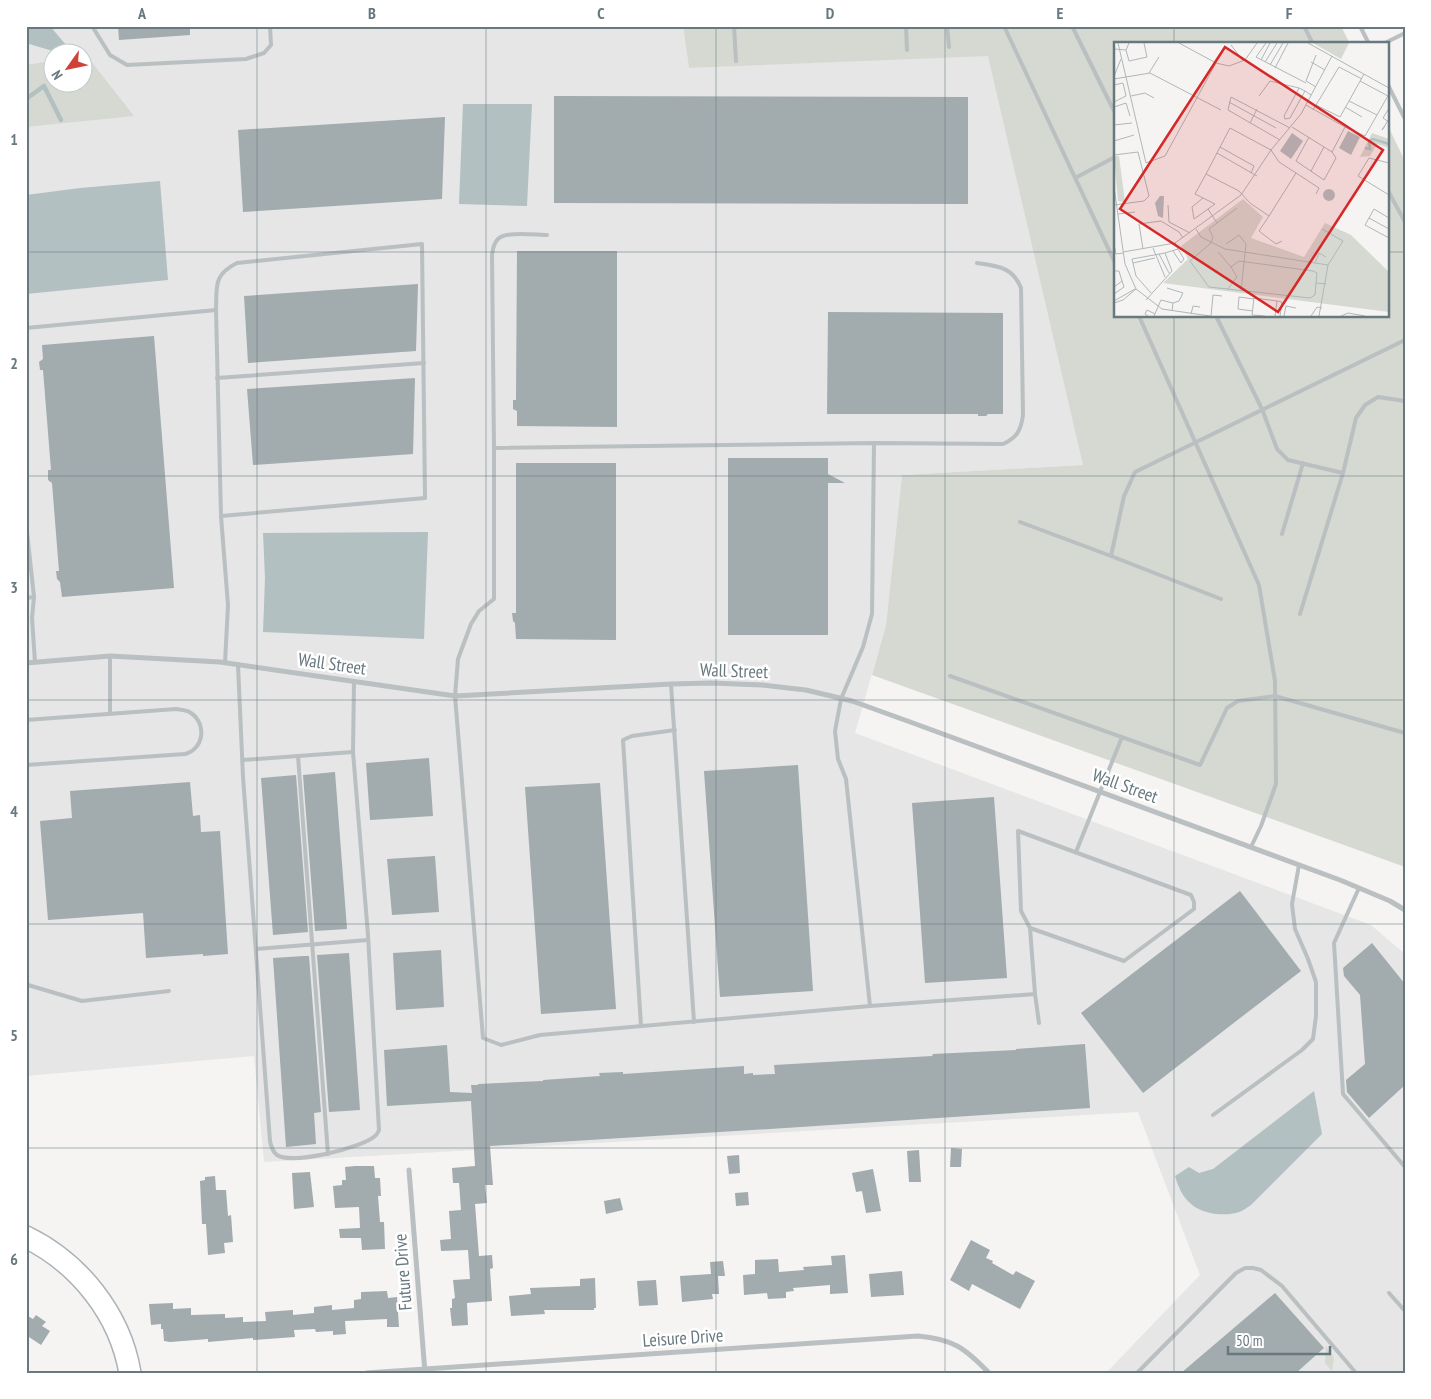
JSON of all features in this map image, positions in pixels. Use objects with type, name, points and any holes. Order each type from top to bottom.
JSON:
[{"type":"street","name":"Wall Street","points":[[26,662],[110,656],[225,663],[455,696],[711,683],[762,685],[806,690],[878,710],[1299,865],[1390,901],[1405,910]]},
{"type":"street","name":"Future Drive","points":[[410,1170],[424,1371]]},
{"type":"street","points":[[26,1237],[64,1260],[99,1299],[119,1337],[130,1373]]},
{"type":"street","name":"Leisure Drive","points":[[366,1373],[424,1371],[918,1336],[936,1337],[952,1342],[972,1356],[989,1373]]},
{"type":"lane","points":[[92,26],[110,55],[127,66],[246,59],[264,53],[271,45],[270,26]]},
{"type":"lane","points":[[734,26],[736,61]]},
{"type":"lane","points":[[906,26],[907,50]]},
{"type":"lane","points":[[947,26],[949,47]]},
{"type":"lane","points":[[1004,26],[1114,262]]},
{"type":"lane","points":[[1072,26],[1114,111]]},
{"type":"lane","points":[[1304,26],[1312,42]]},
{"type":"lane","points":[[1360,26],[1368,42]]},
{"type":"lane","points":[[1387,42],[1405,33]]},
{"type":"lane","points":[[1388,84],[1405,119]]},
{"type":"lane","points":[[1075,178],[1114,158]]},
{"type":"lane","points":[[1388,191],[1405,222]]},
{"type":"lane","points":[[547,235],[506,235],[499,238],[494,245],[492,255],[494,599],[480,611],[471,624],[458,660],[455,696],[483,1038],[500,1045],[540,1035],[870,1006],[1035,994]]},
{"type":"lane","points":[[221,516],[425,498],[422,244],[237,262],[225,269],[217,281],[221,516],[228,606],[225,663]]},
{"type":"lane","points":[[494,448],[874,443],[1002,444],[1018,434],[1023,415],[1021,288],[1014,274],[1008,270],[998,266],[977,263]]},
{"type":"lane","points":[[26,328],[216,310]]},
{"type":"lane","points":[[1140,318],[1259,585],[1275,681],[1276,784],[1261,826],[1251,847]]},
{"type":"lane","points":[[1217,318],[1262,409],[1277,449],[1288,460],[1343,474]]},
{"type":"lane","points":[[1111,556],[1124,496],[1135,472],[1405,340]]},
{"type":"lane","points":[[218,378],[424,363]]},
{"type":"lane","points":[[1300,614],[1343,474],[1356,418],[1365,405],[1378,397],[1405,401]]},
{"type":"lane","points":[[870,1006],[846,779],[838,759],[835,731],[842,699],[863,647],[872,614],[874,443]]},
{"type":"lane","points":[[1282,534],[1303,464]]},
{"type":"lane","points":[[1020,522],[1221,599]]},
{"type":"lane","points":[[26,523],[34,597],[32,618],[35,662]]},
{"type":"lane","points":[[26,598],[34,597]]},
{"type":"lane","points":[[110,656],[110,713]]},
{"type":"lane","points":[[238,665],[270,1141],[277,1155],[286,1158],[328,1154],[346,1150],[376,1136],[379,1130],[368,940],[353,752],[354,681]]},
{"type":"lane","points":[[950,676],[1200,765],[1227,708],[1238,701],[1275,696],[1405,733]]},
{"type":"lane","points":[[672,684],[694,1022]]},
{"type":"lane","points":[[26,720],[176,709],[185,710],[192,714],[197,719],[201,733],[199,746],[196,750],[185,754],[26,765]]},
{"type":"lane","points":[[641,1026],[623,740],[632,736],[675,730]]},
{"type":"lane","points":[[1076,852],[1122,737]]},
{"type":"lane","points":[[243,760],[353,752]]},
{"type":"lane","points":[[298,756],[328,1154]]},
{"type":"lane","points":[[1030,928],[1124,960],[1194,909],[1194,902],[1191,895],[1018,831],[1021,911],[1030,928],[1039,1023]]},
{"type":"lane","points":[[1213,1115],[1302,1050],[1312,1039],[1316,1016],[1316,982],[1295,929],[1292,904],[1299,865]]},
{"type":"lane","points":[[1359,888],[1334,943],[1343,1094],[1405,1167]]},
{"type":"lane","points":[[256,949],[368,940]]},
{"type":"lane","points":[[26,980],[28,984],[82,1001],[169,991]]},
{"type":"lane","points":[[1137,1373],[1236,1273],[1245,1268],[1253,1268],[1262,1270],[1282,1286],[1356,1373]]},
{"type":"lane","points":[[1389,1292],[1405,1311]]},
{"type":"shaded area","points":[[26,26],[683,26],[689,68],[988,55],[1155,424],[1083,465],[902,475],[886,625],[855,733],[1371,925],[1405,954],[1405,1373],[1106,1373],[1200,1275],[1138,1112],[264,1162],[254,1056],[26,1076]]},
{"type":"shaded area","points":[[26,26],[50,26],[63,42],[42,42],[42,48],[26,43]]},
{"type":"shaded area","points":[[683,26],[1341,26],[1349,42],[1114,42],[1114,318],[1388,318],[1388,126],[1405,161],[1405,867],[872,675],[886,625],[902,475],[1083,465],[988,56],[689,68]]},
{"type":"shaded area","points":[[42,63],[42,92],[92,92],[92,63],[134,116],[26,127],[26,65]]},
{"type":"shaded area","points":[[463,104],[532,104],[527,206],[459,204]]},
{"type":"shaded area","points":[[160,181],[168,280],[26,294],[26,195]]},
{"type":"shaded area","points":[[428,532],[424,639],[263,632],[265,578],[263,533]]},
{"type":"shaded area","points":[[1314,1091],[1322,1134],[1252,1204],[1244,1210],[1233,1214],[1213,1214],[1200,1210],[1187,1200],[1175,1176],[1189,1167],[1199,1173],[1213,1169]]},
{"type":"shaded area","points":[[1326,1346],[1334,1358],[1332,1371],[1325,1363]]},
{"type":"building","points":[[118,26],[190,26],[190,35],[119,40]]},
{"type":"building","points":[[554,96],[968,97],[968,204],[554,203]]},
{"type":"building","points":[[445,117],[442,199],[243,212],[238,130]]},
{"type":"building","points":[[517,251],[617,251],[617,427],[517,426],[517,411],[513,409],[513,400],[516,400]]},
{"type":"building","points":[[418,284],[416,351],[248,363],[244,296]]},
{"type":"building","points":[[828,312],[1003,313],[1003,414],[978,416],[978,414],[827,414]]},
{"type":"building","points":[[154,336],[174,588],[62,597],[56,571],[59,571],[52,483],[48,480],[48,470],[51,470],[43,370],[40,370],[39,362],[43,359],[42,345]]},
{"type":"building","points":[[415,378],[413,454],[253,465],[247,389]]},
{"type":"building","points":[[728,458],[828,458],[828,474],[845,483],[828,483],[828,635],[728,635]]},
{"type":"building","points":[[516,463],[616,463],[616,640],[516,639],[512,613],[516,613]]},
{"type":"building","points":[[429,758],[433,816],[370,820],[366,763]]},
{"type":"building","points":[[798,765],[813,991],[720,997],[704,771]]},
{"type":"building","points":[[335,772],[347,929],[315,931],[303,775]]},
{"type":"building","points":[[296,775],[308,932],[273,935],[261,778]]},
{"type":"building","points":[[190,782],[193,816],[200,815],[201,832],[220,831],[228,954],[146,958],[143,913],[48,920],[40,821],[72,818],[70,791]]},
{"type":"building","points":[[600,783],[616,1009],[541,1014],[525,787]]},
{"type":"building","points":[[994,797],[1007,978],[925,983],[912,803]]},
{"type":"building","points":[[435,856],[439,912],[392,915],[387,859]]},
{"type":"building","points":[[1240,891],[1301,971],[1143,1093],[1081,1013]]},
{"type":"building","points":[[1372,943],[1405,984],[1405,1085],[1369,1118],[1347,1092],[1346,1080],[1365,1064],[1360,995],[1344,976],[1343,968]]},
{"type":"building","points":[[441,950],[444,1007],[396,1010],[393,953]]},
{"type":"building","points":[[349,953],[360,1110],[329,1112],[317,955]]},
{"type":"building","points":[[309,956],[321,1112],[314,1113],[316,1144],[286,1147],[273,958]]},
{"type":"building","points":[[1085,1044],[1090,1108],[490,1146],[493,1185],[485,1185],[487,1203],[475,1204],[479,1256],[492,1255],[493,1268],[490,1269],[492,1301],[467,1303],[468,1325],[452,1326],[450,1308],[452,1308],[452,1299],[455,1298],[453,1280],[470,1279],[468,1250],[441,1251],[440,1240],[451,1239],[449,1211],[461,1210],[459,1183],[453,1183],[452,1168],[475,1166],[471,1101],[387,1106],[384,1050],[447,1045],[450,1092],[472,1093],[471,1085],[600,1076],[599,1073],[623,1072],[623,1074],[744,1066],[744,1074],[775,1074],[774,1065],[932,1056],[933,1054]]},
{"type":"building","points":[[951,1148],[962,1149],[961,1167],[950,1167]]},
{"type":"building","points":[[919,1150],[921,1182],[909,1182],[907,1151]]},
{"type":"building","points":[[739,1155],[740,1173],[729,1174],[727,1156]]},
{"type":"building","points":[[374,1166],[375,1178],[380,1178],[381,1196],[378,1196],[380,1222],[384,1222],[385,1249],[362,1250],[361,1238],[340,1238],[339,1229],[360,1228],[359,1207],[335,1208],[333,1186],[342,1185],[342,1180],[346,1180],[345,1167]]},
{"type":"building","points":[[873,1169],[881,1211],[866,1213],[862,1191],[856,1192],[852,1173]]},
{"type":"building","points":[[310,1172],[314,1207],[294,1209],[292,1173]]},
{"type":"building","points":[[215,1176],[216,1190],[226,1190],[228,1216],[231,1215],[233,1242],[224,1243],[225,1253],[208,1255],[206,1224],[202,1224],[200,1181],[205,1180],[205,1177]]},
{"type":"building","points":[[748,1192],[749,1205],[736,1206],[735,1193]]},
{"type":"building","points":[[620,1198],[623,1210],[606,1214],[604,1201]]},
{"type":"building","points":[[971,1240],[990,1250],[986,1258],[993,1261],[992,1263],[1013,1275],[1016,1271],[1035,1281],[1020,1309],[972,1284],[969,1291],[950,1280]]},
{"type":"building","points":[[845,1255],[848,1293],[830,1294],[830,1285],[793,1288],[794,1291],[786,1292],[786,1298],[768,1299],[767,1293],[744,1295],[743,1275],[755,1274],[755,1260],[778,1259],[779,1272],[804,1270],[803,1267],[832,1265],[831,1256]]},
{"type":"building","points":[[723,1261],[725,1276],[718,1276],[719,1294],[712,1294],[713,1299],[682,1302],[680,1276],[711,1274],[710,1262]]},
{"type":"building","points":[[902,1271],[904,1295],[871,1297],[869,1274]]},
{"type":"building","points":[[595,1278],[596,1308],[594,1310],[544,1310],[545,1314],[511,1316],[509,1296],[531,1294],[530,1288],[580,1286],[580,1279]]},
{"type":"building","points":[[656,1280],[658,1305],[639,1306],[637,1281]]},
{"type":"building","points":[[387,1291],[388,1298],[397,1297],[399,1327],[387,1327],[387,1319],[345,1321],[346,1334],[333,1335],[333,1331],[316,1332],[315,1329],[294,1330],[295,1337],[208,1342],[208,1339],[170,1342],[164,1341],[161,1324],[151,1325],[149,1304],[173,1303],[173,1309],[191,1308],[191,1315],[225,1314],[225,1318],[243,1317],[243,1322],[266,1321],[265,1312],[293,1310],[293,1315],[314,1313],[314,1307],[332,1305],[332,1310],[354,1308],[354,1300],[361,1299],[361,1292]]},
{"type":"building","points":[[1275,1293],[1324,1348],[1296,1373],[1181,1373]]},
{"type":"building","points":[[26,1315],[33,1319],[36,1315],[46,1322],[42,1326],[50,1331],[41,1345],[26,1335]]},
{"type":"waterway","points":[[26,99],[44,86],[61,120]]}]
